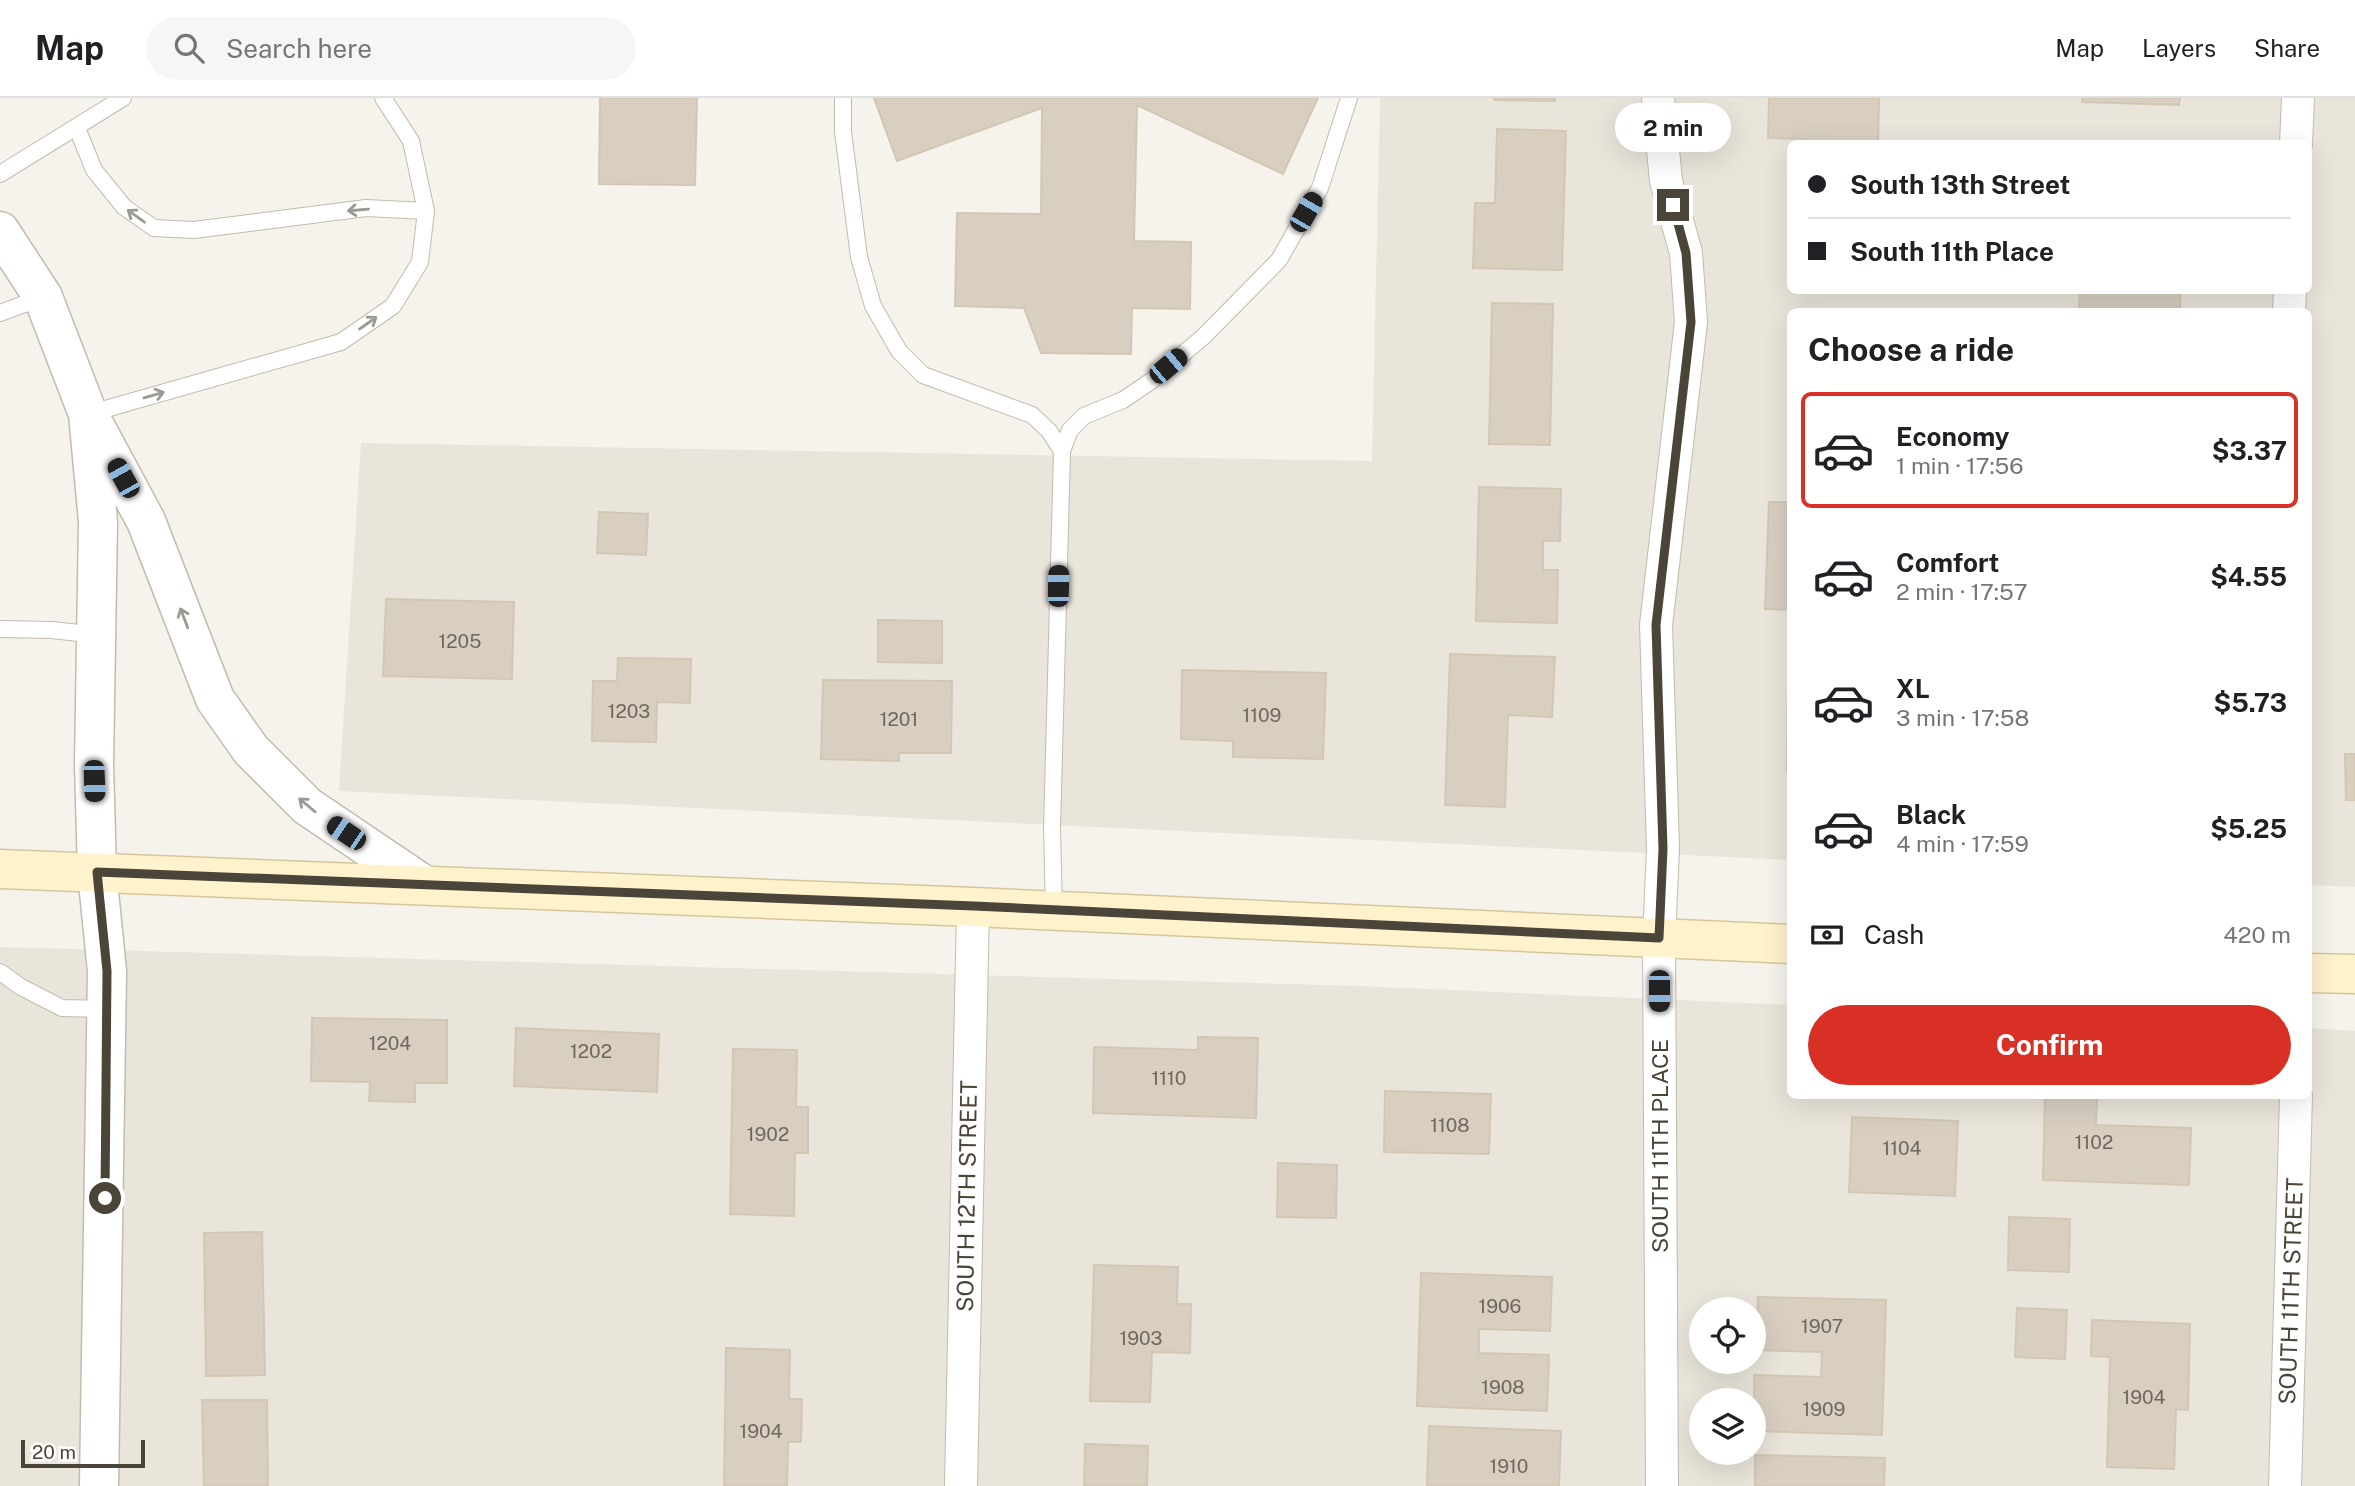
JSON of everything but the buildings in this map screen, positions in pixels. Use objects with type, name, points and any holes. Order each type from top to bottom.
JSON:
[{"type":"main road","points":[[0,869],[974,906],[1787,944]]},
{"type":"main road","points":[[2312,973],[2355,974]]},
{"type":"street","name":"SOUTH 11TH PLACE","points":[[1658,98],[1666,181],[1686,253],[1691,322],[1656,625],[1663,849],[1659,938],[1662,1486]]},
{"type":"street","points":[[2296,140],[2298,98]]},
{"type":"street","points":[[0,231],[43,297],[88,414],[146,520],[215,699],[232,726],[251,750],[307,806],[424,885]]},
{"type":"street","points":[[88,414],[98,520],[94,764],[97,872],[107,971],[99,1486]]},
{"type":"street","name":"SOUTH 12TH STREET","points":[[961,1486],[974,906]]},
{"type":"street","name":"SOUTH 11TH STREET","points":[[2285,1486],[2296,1099]]},
{"type":"lane","points":[[0,174],[123,98]]},
{"type":"lane","points":[[88,414],[341,342],[393,306],[420,262],[426,211],[411,141],[383,98]]},
{"type":"lane","points":[[844,98],[843,132],[859,257],[873,306],[899,351],[923,375],[1032,415],[1049,431],[1062,452]]},
{"type":"lane","points":[[1054,910],[1052,829],[1062,452],[1070,430],[1084,416],[1123,400],[1151,381],[1203,337],[1279,260],[1320,188],[1349,98]]},
{"type":"lane","points":[[76,128],[94,170],[124,207],[154,228],[194,230],[366,208],[426,211]]},
{"type":"lane","points":[[0,313],[43,297]]},
{"type":"lane","points":[[0,629],[52,630],[97,635]]},
{"type":"lane","points":[[0,972],[21,987],[62,1008],[107,1009]]},
{"type":"shaded area","points":[[1380,98],[2355,98],[2355,887],[2312,885],[2312,308],[1787,308],[1787,860],[339,791],[361,443],[1372,461]]},
{"type":"shaded area","points":[[0,947],[1359,986],[1787,1005],[1787,1099],[2312,1099],[2312,1028],[2355,1031],[2355,1486],[0,1486]]},
{"type":"route","points":[[105,1198],[107,971],[97,872],[974,906],[1659,938],[1663,849],[1656,625],[1691,322],[1686,253],[1673,205]]}]
